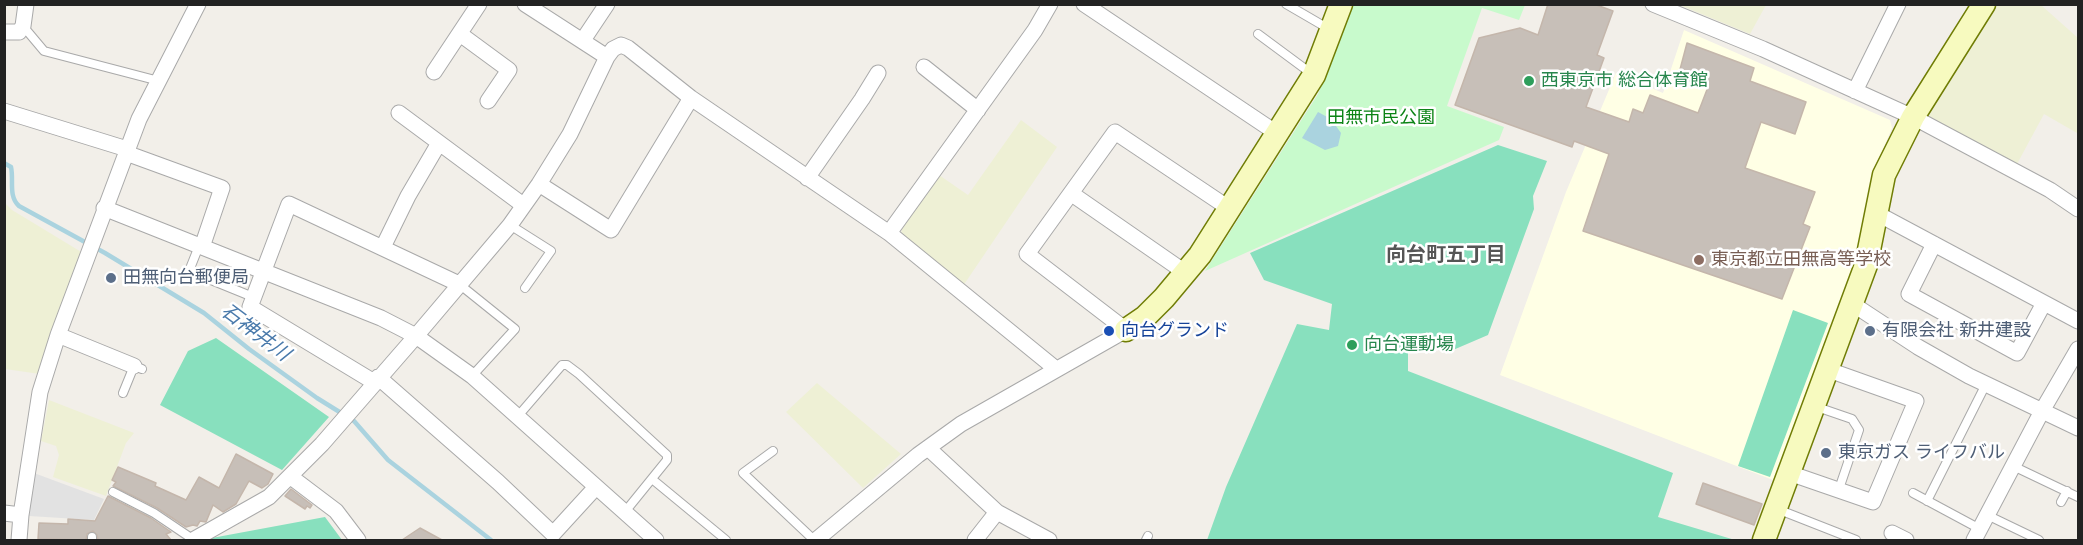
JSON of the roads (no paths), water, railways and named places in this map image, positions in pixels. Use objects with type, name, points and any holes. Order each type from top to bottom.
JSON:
[{"type":"street","points":[[4,32],[19,32],[23,26],[26,4]]},
{"type":"street","points":[[19,540],[40,392],[58,335],[139,119],[198,4]]},
{"type":"street","points":[[434,72],[479,4]]},
{"type":"street","points":[[525,4],[607,57]]},
{"type":"street","points":[[583,40],[607,4]]},
{"type":"street","points":[[889,233],[1035,30],[1050,4]]},
{"type":"street","points":[[1084,4],[1278,134]]},
{"type":"street","points":[[815,540],[961,424],[1126,330],[1145,316],[1186,273],[1230,210],[1278,134],[1314,75],[1341,4]]},
{"type":"street","points":[[1653,4],[1763,49],[1913,117],[2050,190],[2079,209]]},
{"type":"street","points":[[1855,91],[1898,4]]},
{"type":"street","points":[[1764,540],[1866,265],[1884,175],[1913,117],[1984,4]]},
{"type":"street","points":[[460,34],[509,70],[488,101]]},
{"type":"street","points":[[194,540],[269,497],[291,477],[416,336],[510,225],[539,184],[570,134],[607,57],[613,49],[621,45],[628,48],[691,98],[889,233],[1056,369]]},
{"type":"street","points":[[924,67],[978,110]]},
{"type":"street","points":[[807,178],[878,73]]},
{"type":"street","points":[[539,184],[611,230],[691,98]]},
{"type":"street","points":[[4,111],[127,151],[222,188],[200,246]]},
{"type":"street","points":[[399,113],[523,205]]},
{"type":"street","points":[[1126,330],[1027,254],[1115,132],[1230,210]]},
{"type":"street","points":[[383,247],[408,196],[439,143]]},
{"type":"street","points":[[1072,194],[1186,273]]},
{"type":"street","points":[[459,284],[289,204],[250,307],[376,380],[498,482],[554,534],[596,487]]},
{"type":"street","points":[[105,208],[381,318],[416,336],[472,376],[656,540]]},
{"type":"street","points":[[1876,213],[2079,321]]},
{"type":"street","points":[[1934,244],[1909,294],[2017,353],[2044,303]]},
{"type":"street","points":[[1851,303],[1918,347],[1986,384],[2079,428]]},
{"type":"street","points":[[58,335],[138,367]]},
{"type":"street","points":[[1977,535],[2042,411],[2079,349]]},
{"type":"street","points":[[1789,473],[1873,502],[1916,400],[1826,369]]},
{"type":"street","points":[[928,448],[997,512],[1048,540]]},
{"type":"street","points":[[291,477],[336,511],[358,540]]},
{"type":"street","points":[[975,540],[997,512]]},
{"type":"street","points":[[4,513],[21,514]]},
{"type":"street","points":[[1892,533],[1906,540]]},
{"type":"lane","points":[[1286,4],[1332,31]]},
{"type":"lane","points":[[23,26],[44,51],[159,81]]},
{"type":"lane","points":[[1258,34],[1314,75]]},
{"type":"lane","points":[[510,225],[551,251],[525,288]]},
{"type":"lane","points":[[200,246],[189,271],[253,297]]},
{"type":"lane","points":[[459,284],[515,329],[472,376]]},
{"type":"lane","points":[[518,416],[562,365],[567,365],[579,374],[667,455],[667,460],[624,513]]},
{"type":"lane","points":[[123,393],[138,367]]},
{"type":"lane","points":[[1927,501],[1986,384]]},
{"type":"lane","points":[[1813,405],[1852,419],[1859,430],[1839,489]]},
{"type":"lane","points":[[773,451],[743,473],[815,540]]},
{"type":"lane","points":[[2013,466],[2079,497]]},
{"type":"lane","points":[[652,479],[726,540]]},
{"type":"lane","points":[[2061,502],[2067,491]]},
{"type":"lane","points":[[113,492],[154,513],[194,540]]},
{"type":"lane","points":[[1912,494],[1927,501],[1977,535]]},
{"type":"lane","points":[[1776,509],[1856,540]]},
{"type":"lane","points":[[1987,515],[2039,540]]},
{"type":"water","points":[[1318,112],[1331,119],[1341,133],[1338,146],[1325,150],[1302,138]]},
{"type":"waterway","name":"石神井川","points":[[4,163],[11,167],[12,193],[19,206],[105,253],[204,313],[317,398],[354,421],[388,460],[491,540]]},
{"type":"place","name":"西東京市 総合体育館","points":[[1529,81]]},
{"type":"place","name":"東京都立田無高等学校","points":[[1699,260]]},
{"type":"place","name":"田無向台郵便局","points":[[111,278]]},
{"type":"place","name":"向台グランド","points":[[1109,331]]},
{"type":"place","name":"有限会社 新井建設","points":[[1870,331]]},
{"type":"place","name":"向台運動場","points":[[1352,345]]},
{"type":"place","name":"東京ガス ライフバル","points":[[1826,453]]},
{"type":"district","name":"向台町五丁目","points":[[1446,255]]},
{"type":"park label","name":"田無市民公園","points":[[1381,118]]}]
